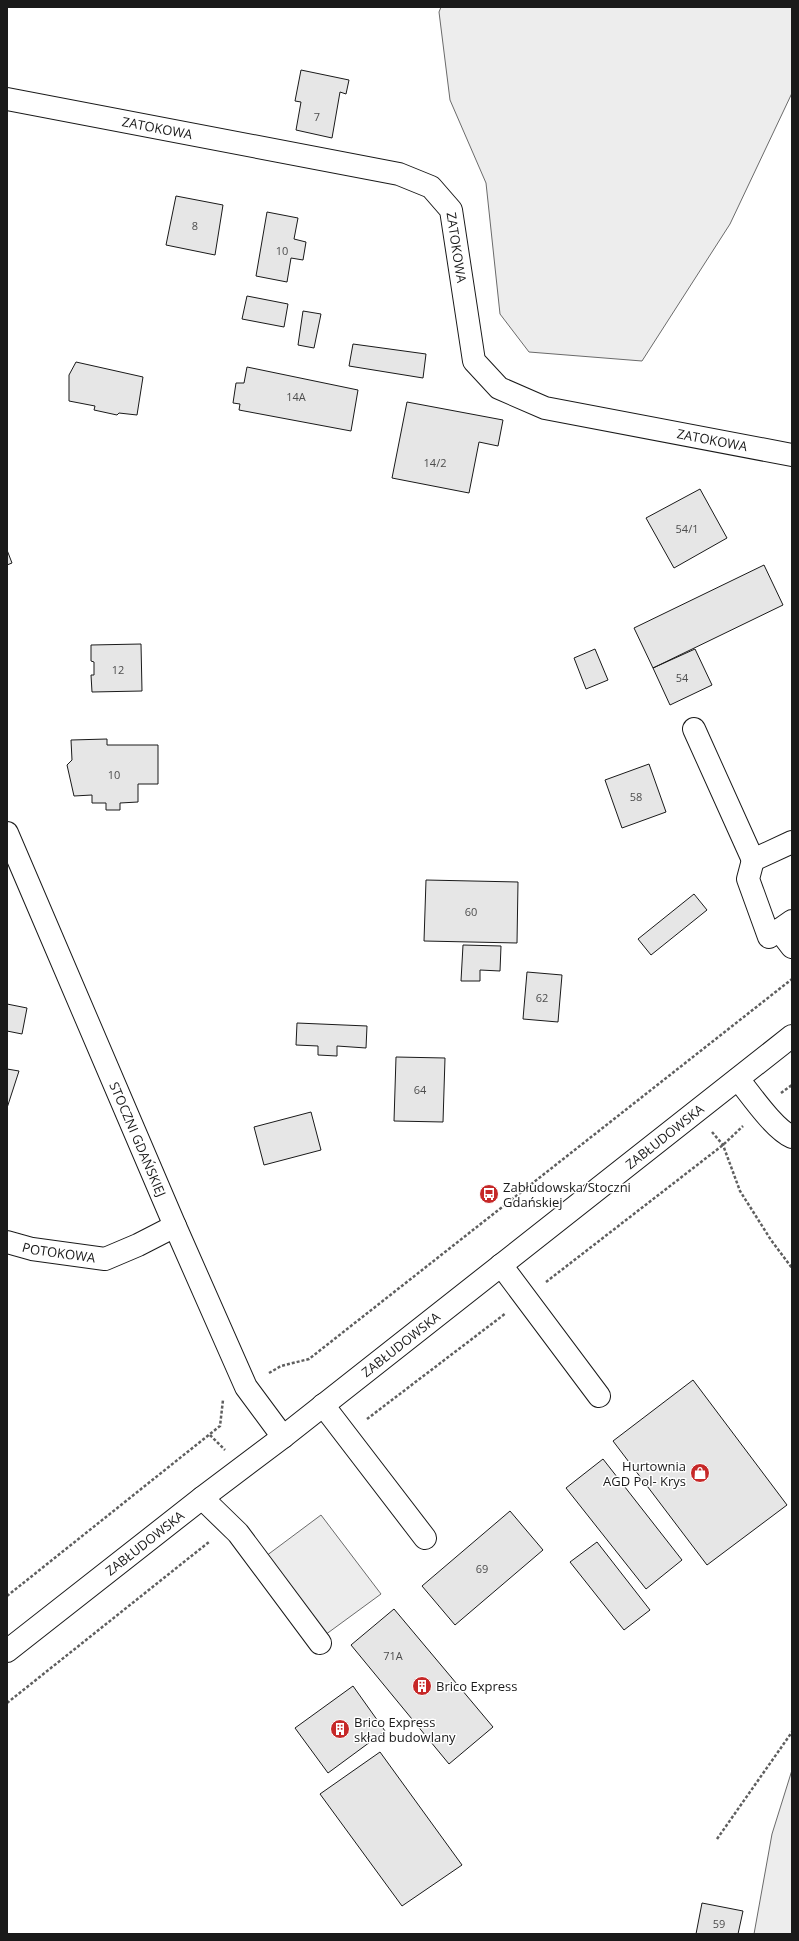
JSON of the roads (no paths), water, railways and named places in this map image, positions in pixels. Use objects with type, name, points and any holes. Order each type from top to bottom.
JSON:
[{"type":"main road","name":"ZATOKOWA","points":[[7,99],[398,174],[430,187],[451,210],[474,361],[499,388],[545,408],[792,455]]},
{"type":"main road","points":[[694,729],[753,860],[748,879],[769,937],[788,933]]},
{"type":"main road","name":"STOCZNI GDAŃSKIEJ","points":[[7,833],[175,1226],[246,1387],[283,1437]]},
{"type":"main road","points":[[753,860],[792,842]]},
{"type":"main road","name":"ZABŁUDOWSKA","points":[[7,1651],[202,1498],[283,1437],[792,1036]]},
{"type":"main road","points":[[738,1079],[761,1108],[787,1135],[792,1137]]},
{"type":"main road","name":"POTOKOWA","points":[[7,1242],[32,1249],[104,1259],[138,1245],[175,1226]]},
{"type":"main road","points":[[501,1264],[599,1396]]},
{"type":"main road","points":[[323,1405],[425,1538]]},
{"type":"main road","points":[[202,1498],[238,1533],[320,1643]]},
{"type":"place","name":"Zabłudowska/Stoczni Gdańskiej","points":[[489,1194]]},
{"type":"place","name":"Hurtownia AGD Pol- Krys","points":[[700,1473]]},
{"type":"place","name":"Brico Express","points":[[422,1686]]},
{"type":"place","name":"Brico Express skład budowlany","points":[[340,1729]]}]
